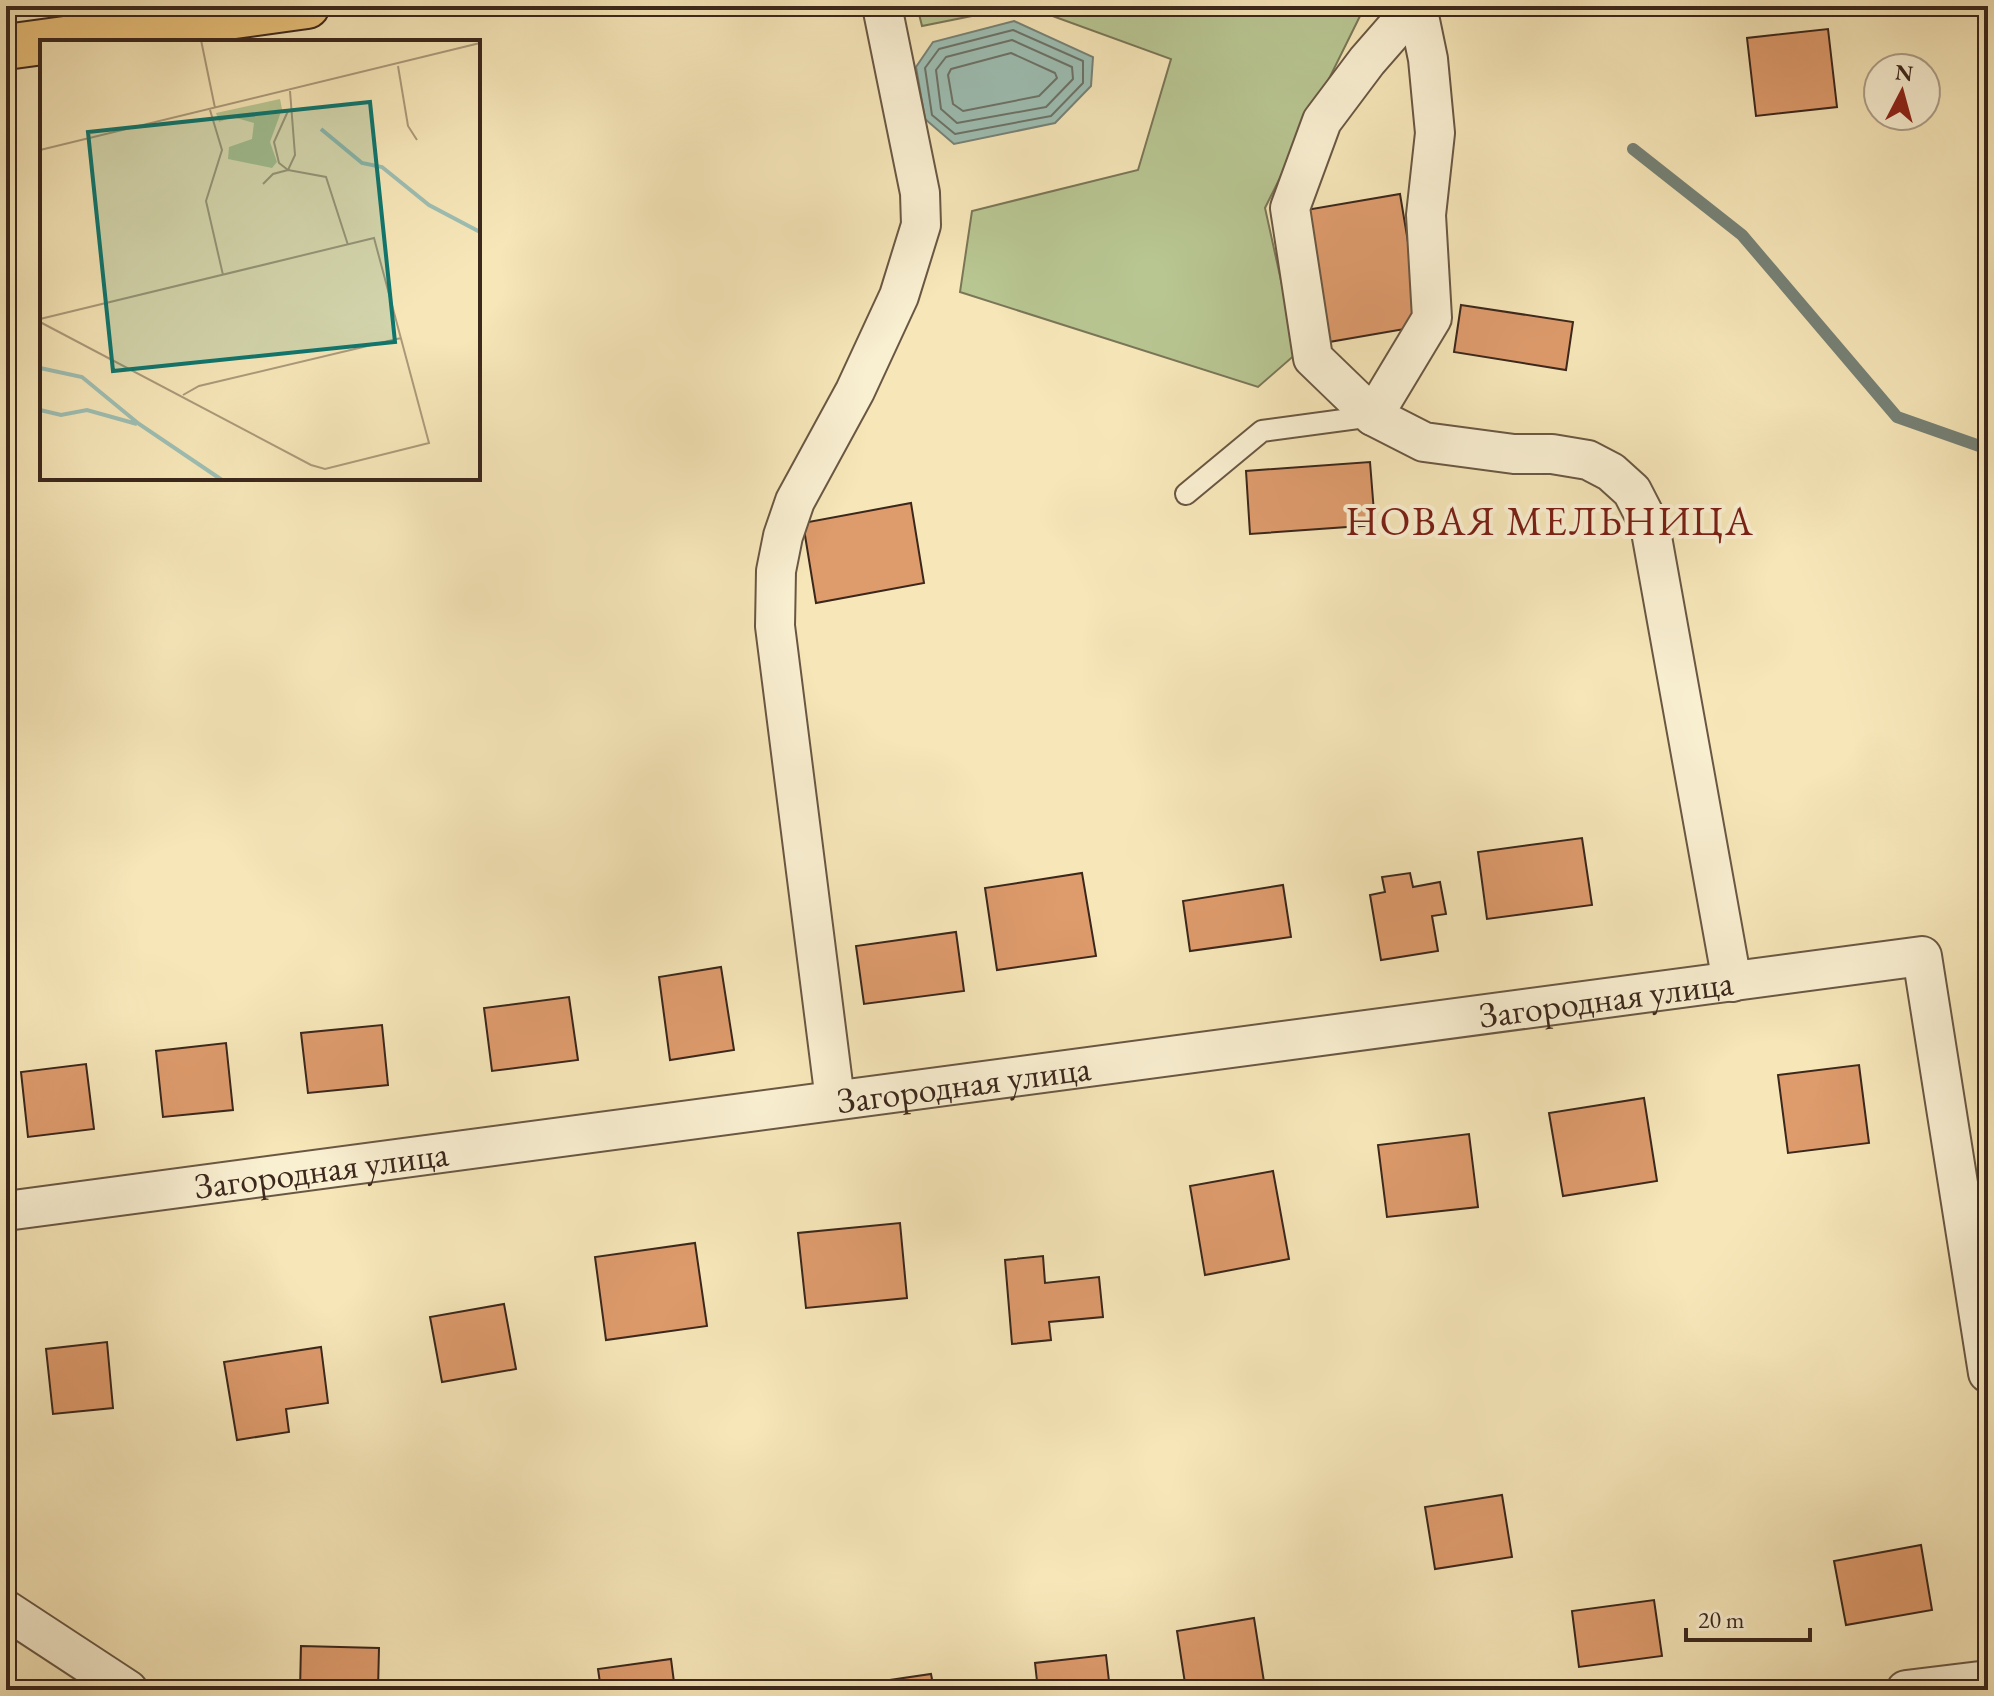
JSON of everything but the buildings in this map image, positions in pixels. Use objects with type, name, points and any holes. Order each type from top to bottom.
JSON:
[{"type":"main road","points":[[57,40],[307,6]]},
{"type":"main road","points":[[6,47],[40,42]]},
{"type":"street","points":[[835,1100],[775,626],[776,571],[783,536],[795,501],[855,391],[899,296],[921,225],[920,193],[882,6]]},
{"type":"street","points":[[1373,416],[1432,318],[1426,215],[1435,133],[1428,59],[1416,6]]},
{"type":"street","points":[[1416,6],[1367,61],[1322,121],[1290,208],[1313,358],[1373,416],[1424,442],[1588,460],[1611,472],[1632,491],[1650,526],[1732,982]]},
{"type":"street","name":"Загородная улица","points":[[6,1211],[1922,956],[1988,1373]]},
{"type":"street","points":[[6,1610],[128,1690]]},
{"type":"street","points":[[1906,1690],[1988,1680]]},
{"type":"lane","points":[[1186,494],[1262,431],[1373,416]]},
{"type":"green space","points":[[917,6],[1022,6],[922,26]]},
{"type":"green space","points":[[1025,6],[1365,6],[1265,208],[1297,353],[1258,387],[960,292],[972,211],[1138,170],[1171,59]]},
{"type":"water","points":[[1014,21],[1093,57],[1091,86],[1055,123],[954,144],[925,119],[916,67],[933,42]]},
{"type":"waterway","points":[[1633,149],[1742,235],[1897,417],[1988,449]]},
{"type":"district","name":"НОВАЯ МЕЛЬНИЦА","points":[[1550,521]]}]
